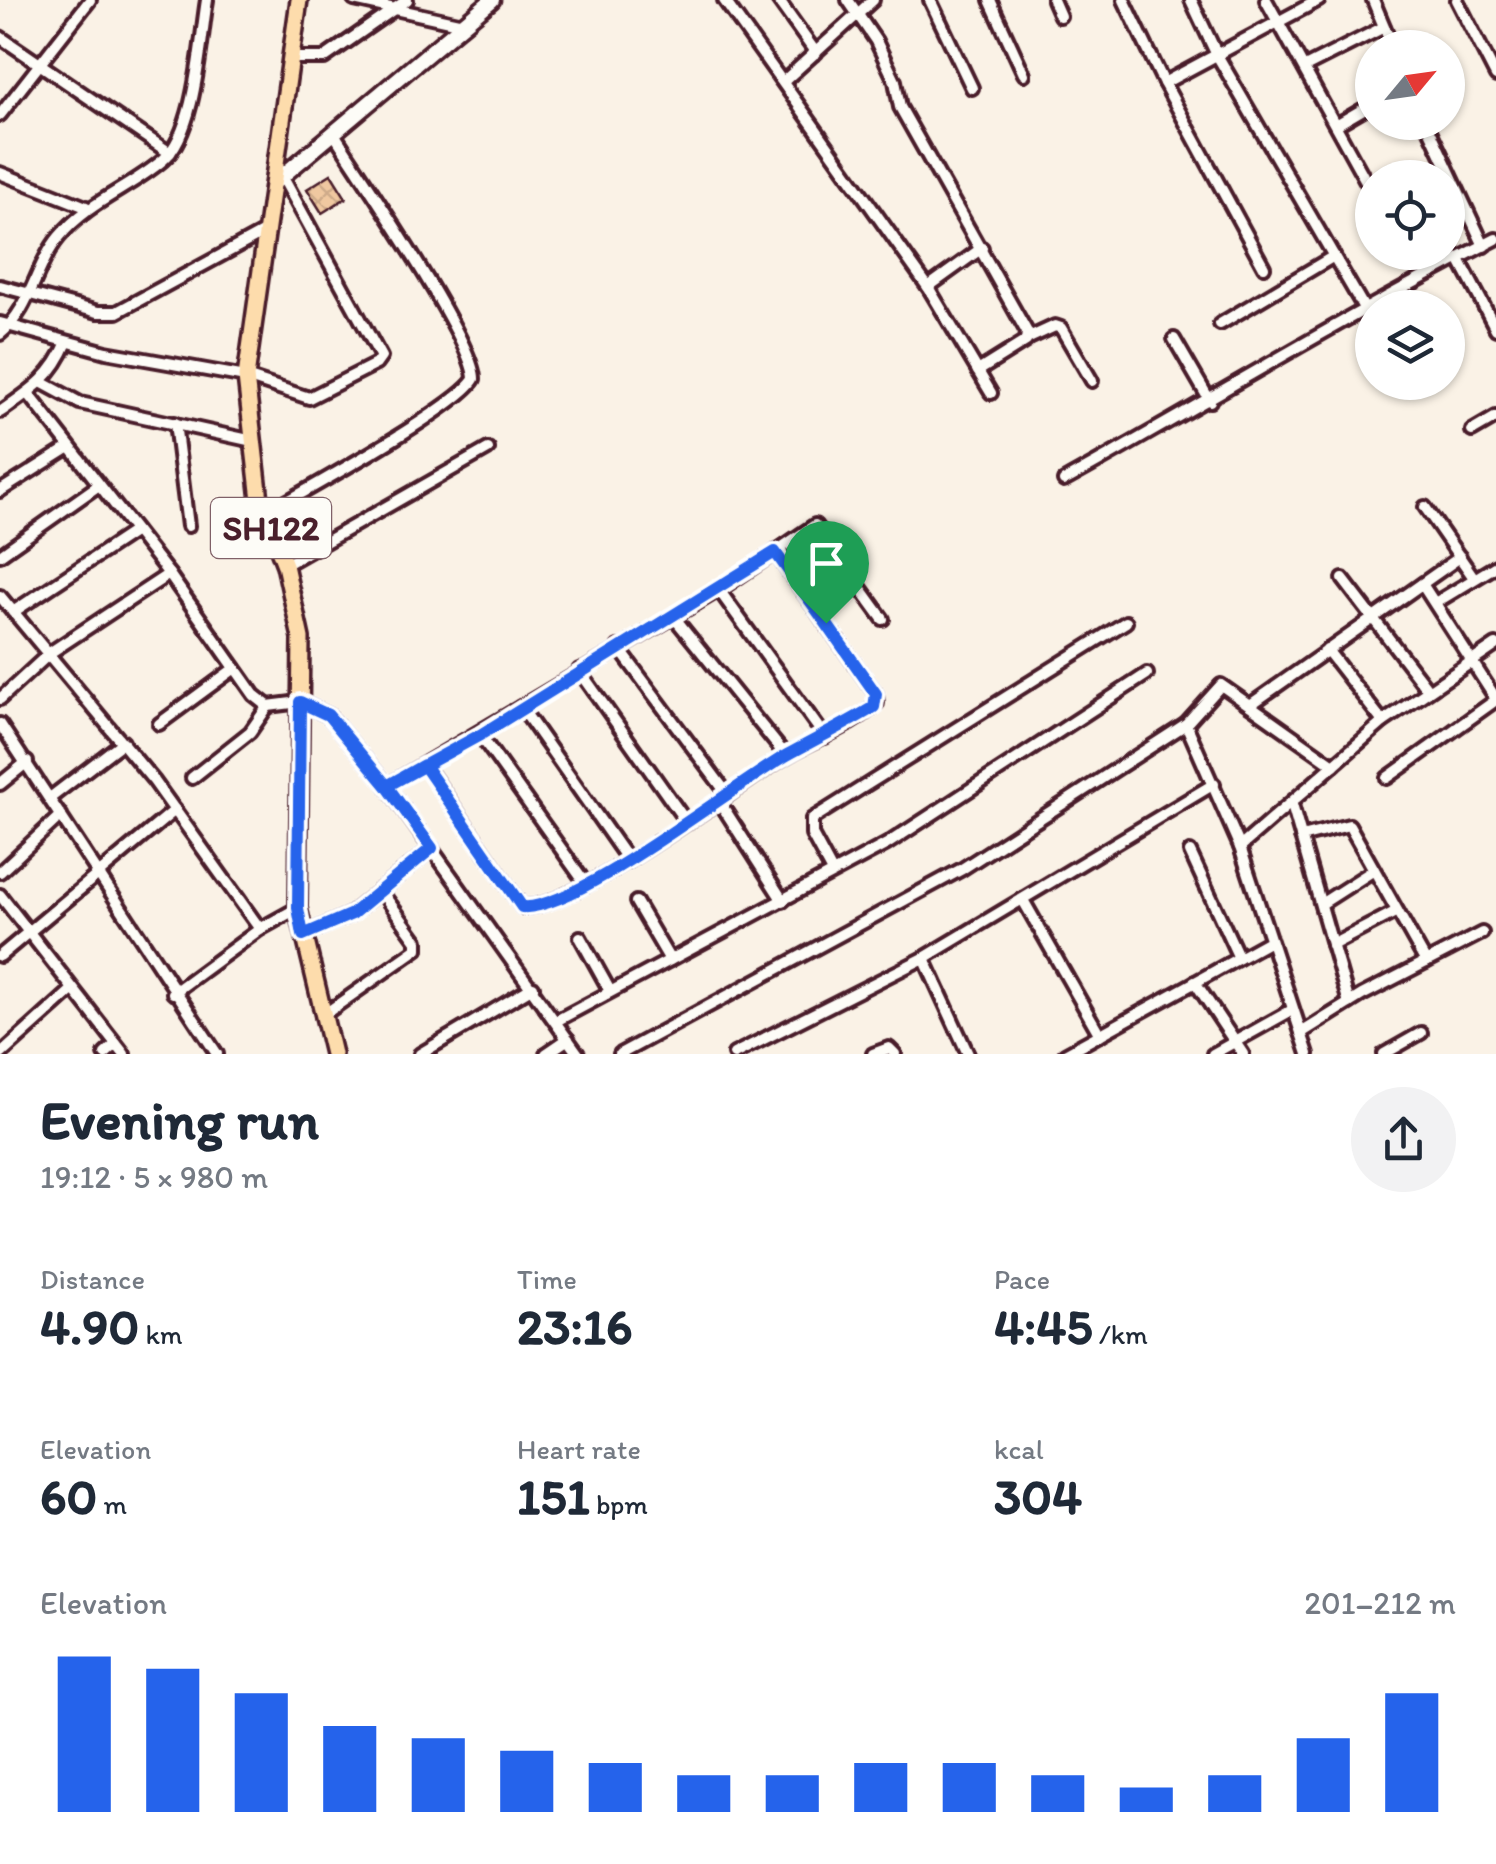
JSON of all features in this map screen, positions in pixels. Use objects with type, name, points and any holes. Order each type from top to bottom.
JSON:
[{"type":"main road","name":"SH122","points":[[300,0],[278,180],[266,231],[246,377],[266,514],[285,565],[300,638],[298,908],[333,1054]]},
{"type":"street","points":[[0,115],[90,0]]},
{"type":"street","points":[[0,334],[30,294],[56,240],[86,207],[170,152],[184,127],[207,0]]},
{"type":"street","points":[[354,0],[463,24]]},
{"type":"street","points":[[294,58],[324,58],[407,0]]},
{"type":"street","points":[[5,324],[66,342],[246,377],[309,398],[318,397],[381,357],[278,180],[492,0]]},
{"type":"street","points":[[724,0],[928,286],[991,393]]},
{"type":"street","points":[[778,0],[816,53]]},
{"type":"street","points":[[848,0],[896,81],[900,108],[982,248],[1029,338]]},
{"type":"street","points":[[783,82],[873,0]]},
{"type":"street","points":[[930,0],[972,88]]},
{"type":"street","points":[[990,0],[1024,74]]},
{"type":"street","points":[[1053,0],[1060,16]]},
{"type":"street","points":[[1124,0],[1164,83],[1264,267]]},
{"type":"street","points":[[1190,0],[1217,55],[1355,292]]},
{"type":"street","points":[[1266,0],[1355,160]]},
{"type":"street","points":[[1164,83],[1320,0]]},
{"type":"street","points":[[1374,0],[1385,30]]},
{"type":"street","points":[[1457,0],[1496,76]]},
{"type":"street","points":[[1305,67],[1384,27]]},
{"type":"street","points":[[0,37],[170,152]]},
{"type":"street","points":[[1336,125],[1355,114]]},
{"type":"street","points":[[266,514],[430,415],[469,388],[474,379],[466,350],[333,132]]},
{"type":"street","points":[[0,173],[86,207]]},
{"type":"street","points":[[1465,209],[1484,246]]},
{"type":"street","points":[[0,286],[98,312],[117,312],[266,231]]},
{"type":"street","points":[[1465,256],[1496,239]]},
{"type":"street","points":[[928,286],[982,248]]},
{"type":"street","points":[[1220,324],[1334,256]]},
{"type":"street","points":[[1399,290],[1438,270]]},
{"type":"street","points":[[1465,270],[1495,326]]},
{"type":"street","points":[[1064,481],[1210,401],[1355,313]]},
{"type":"street","points":[[978,371],[1055,326],[1062,328],[1092,380]]},
{"type":"street","points":[[1174,339],[1210,401]]},
{"type":"street","points":[[0,412],[42,383],[58,364],[66,342]]},
{"type":"street","points":[[42,383],[80,403],[254,441]]},
{"type":"street","points":[[28,393],[169,574],[254,695],[268,706],[300,702],[328,715],[387,786],[578,1054]]},
{"type":"street","points":[[1472,430],[1496,417]]},
{"type":"street","points":[[175,423],[188,526]]},
{"type":"street","points":[[0,490],[68,448]]},
{"type":"street","points":[[285,565],[488,448]]},
{"type":"street","points":[[0,555],[99,485]]},
{"type":"street","points":[[1425,506],[1474,578]]},
{"type":"street","points":[[387,786],[480,735],[818,527],[883,619]]},
{"type":"street","points":[[13,612],[135,531]]},
{"type":"street","points":[[424,765],[522,907],[586,884],[628,860],[786,756],[874,707],[876,694],[775,552]]},
{"type":"street","points":[[1250,705],[1460,557]]},
{"type":"street","points":[[1435,603],[1496,566]]},
{"type":"street","points":[[0,699],[51,652],[169,574]]},
{"type":"street","points":[[1343,579],[1428,690]]},
{"type":"street","points":[[1386,778],[1496,699],[1422,584]]},
{"type":"street","points":[[718,590],[824,737]]},
{"type":"street","points":[[0,596],[123,742],[260,928]]},
{"type":"street","points":[[673,616],[786,756]]},
{"type":"street","points":[[832,872],[812,835],[812,820],[1126,622]]},
{"type":"street","points":[[1240,847],[1384,722],[1496,645]]},
{"type":"street","points":[[618,648],[723,798],[783,901]]},
{"type":"street","points":[[1327,650],[1384,722]]},
{"type":"street","points":[[158,724],[235,668]]},
{"type":"street","points":[[580,670],[686,822]]},
{"type":"street","points":[[556,1021],[887,844],[1147,674]]},
{"type":"street","points":[[620,1054],[962,868],[1192,717],[1221,685],[1334,765]]},
{"type":"street","points":[[192,778],[250,732],[268,706]]},
{"type":"street","points":[[521,707],[628,860]]},
{"type":"street","points":[[1192,717],[1240,847],[1268,942],[1308,1054]]},
{"type":"street","points":[[0,724],[216,1054]]},
{"type":"street","points":[[480,735],[586,884]]},
{"type":"street","points":[[50,798],[123,742]]},
{"type":"street","points":[[0,784],[27,762]]},
{"type":"street","points":[[734,1054],[924,958],[1214,784]]},
{"type":"street","points":[[1292,804],[1349,1002]]},
{"type":"street","points":[[0,956],[174,810]]},
{"type":"street","points":[[0,872],[61,815]]},
{"type":"street","points":[[1302,837],[1349,825],[1426,962]]},
{"type":"street","points":[[303,935],[352,914],[432,848]]},
{"type":"street","points":[[1190,852],[1239,958]]},
{"type":"street","points":[[1320,904],[1374,870]]},
{"type":"street","points":[[322,1016],[417,949],[417,941],[380,890]]},
{"type":"street","points":[[0,895],[71,991],[124,1054]]},
{"type":"street","points":[[1023,900],[1100,1035]]},
{"type":"street","points":[[636,902],[670,960]]},
{"type":"street","points":[[173,993],[260,928],[298,908]]},
{"type":"street","points":[[1332,945],[1397,911]]},
{"type":"street","points":[[1300,1033],[1349,1002],[1482,933]]},
{"type":"street","points":[[580,937],[610,991]]},
{"type":"street","points":[[1065,1054],[1268,942]]},
{"type":"street","points":[[924,958],[968,1054]]},
{"type":"street","points":[[1196,982],[1242,1054]]},
{"type":"street","points":[[420,1054],[534,988]]},
{"type":"street","points":[[1,1054],[71,991]]},
{"type":"street","points":[[1212,1054],[1292,1010]]},
{"type":"street","points":[[1384,1054],[1422,1034]]},
{"type":"street","points":[[546,1054],[568,1039]]},
{"type":"street","points":[[105,1054],[116,1044]]},
{"type":"street","points":[[873,1054],[888,1048],[894,1054]]},
{"type":"building","points":[[331,174],[346,198],[322,213],[307,189]]},
{"type":"route","points":[[826,623],[775,552],[480,735],[415,770],[387,786],[328,715],[316,706],[300,702],[298,908],[303,935],[352,914],[432,848],[387,786],[424,765],[471,838],[522,907],[531,908],[586,884],[628,860],[786,756],[874,707],[876,694],[826,623]]}]
